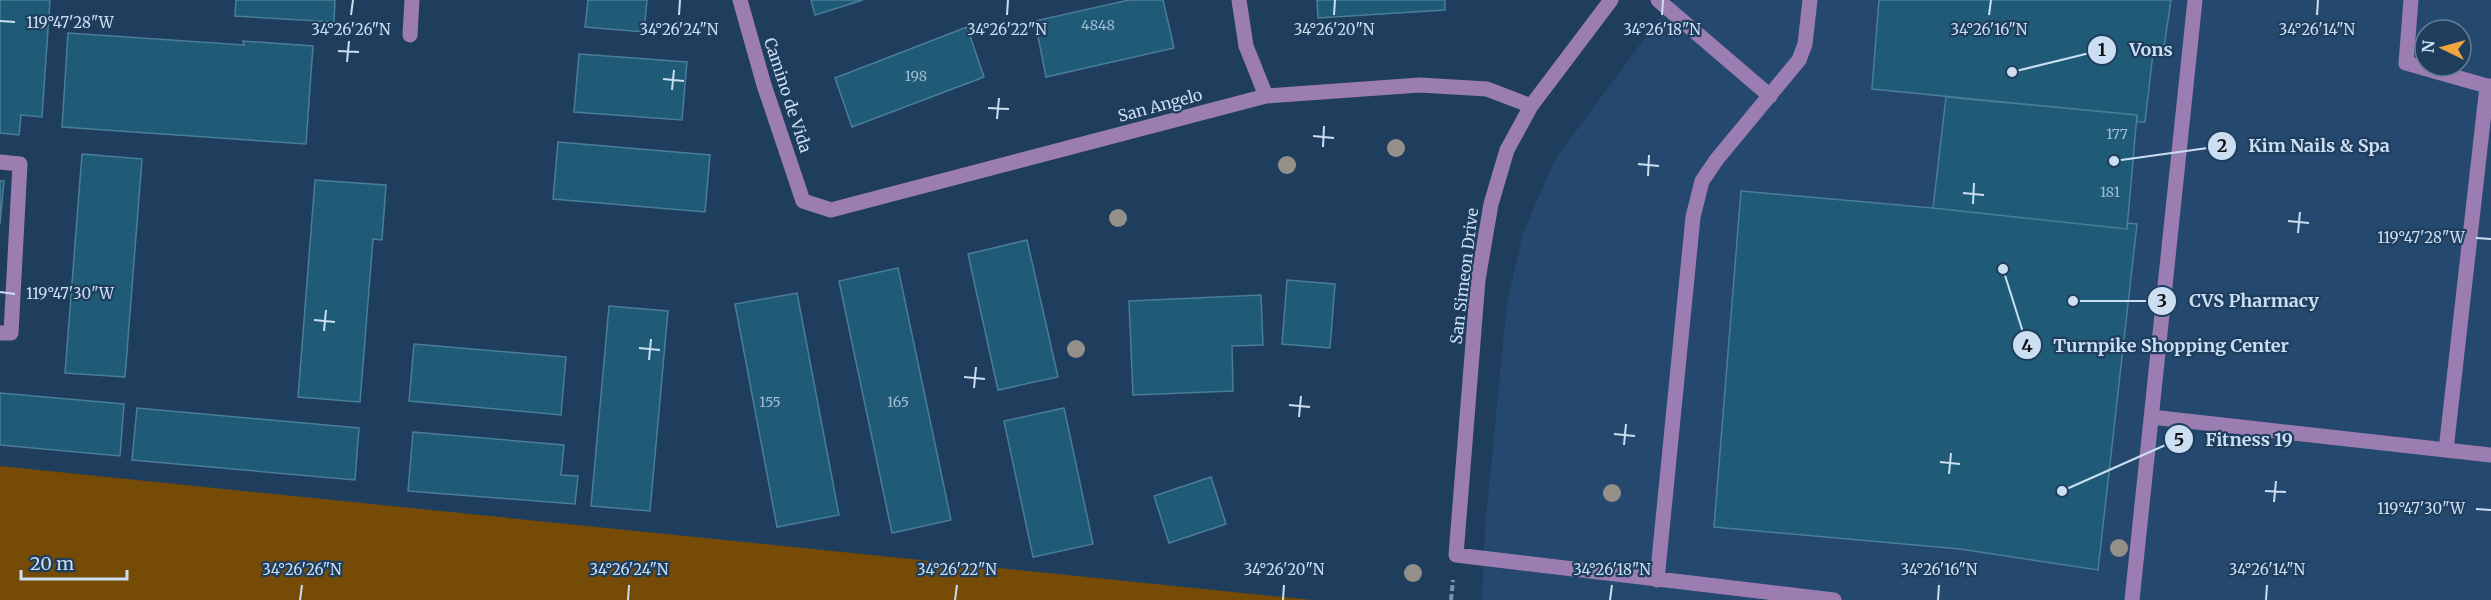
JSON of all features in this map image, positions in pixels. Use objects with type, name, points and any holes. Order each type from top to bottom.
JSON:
[{"type":"street","points":[[410,35],[412,0]]},
{"type":"street","name":"Camino de Vida","points":[[740,0],[764,85],[803,201]]},
{"type":"street","points":[[1239,0],[1246,46],[1266,96]]},
{"type":"street","name":"San Simeon Drive","points":[[1611,0],[1531,106],[1507,150],[1491,204],[1478,280],[1456,555],[1657,580]]},
{"type":"street","points":[[1658,0],[1770,96]]},
{"type":"street","points":[[1810,0],[1805,44],[1799,60],[1716,159],[1702,181],[1693,217],[1657,580],[1834,600]]},
{"type":"street","points":[[2132,600],[2195,0]]},
{"type":"street","points":[[2411,0],[2406,63],[2489,86],[2446,450]]},
{"type":"street","name":"San Angelo","points":[[803,201],[831,210],[1266,96],[1420,85],[1487,89],[1531,106]]},
{"type":"street","points":[[0,162],[20,164],[11,333],[0,333]]},
{"type":"street","points":[[2151,417],[2491,455]]},
{"type":"shaded area","points":[[1673,0],[2491,0],[2491,600],[1482,600],[1485,528],[1507,304],[1523,233],[1556,158]]},
{"type":"shaded area","points":[[0,466],[1312,600],[0,600]]},
{"type":"building","points":[[0,0],[50,0],[42,117],[21,115],[19,135],[0,133]]},
{"type":"building","points":[[236,0],[335,0],[334,22],[235,16]]},
{"type":"building","points":[[588,0],[647,0],[644,32],[585,27]]},
{"type":"building","points":[[811,0],[863,0],[815,15]]},
{"type":"building","points":[[1129,0],[1163,0],[1174,48],[1046,77],[1035,21]]},
{"type":"building","points":[[1317,0],[1445,0],[1445,10],[1318,18]]},
{"type":"building","points":[[1879,0],[2171,0],[2163,54],[2153,53],[2145,122],[2137,122],[2137,115],[1872,89]]},
{"type":"building","points":[[967,27],[984,77],[852,127],[835,78]]},
{"type":"building","points":[[68,33],[244,45],[243,41],[313,46],[306,144],[62,127]]},
{"type":"building","points":[[579,54],[687,62],[682,120],[574,112]]},
{"type":"building","points":[[1946,97],[2137,115],[2127,229],[1933,208]]},
{"type":"building","points":[[558,142],[710,155],[705,212],[553,199]]},
{"type":"building","points":[[82,154],[142,159],[125,377],[65,373]]},
{"type":"building","points":[[315,180],[386,185],[382,240],[373,239],[360,402],[298,397]]},
{"type":"building","points":[[0,181],[4,181],[0,224]]},
{"type":"building","points":[[1741,191],[1933,208],[2127,229],[2127,223],[2137,224],[2098,570],[1960,549],[1714,527]]},
{"type":"building","points":[[1027,240],[1058,377],[998,390],[968,254]]},
{"type":"building","points":[[898,268],[951,520],[892,533],[839,281]]},
{"type":"building","points":[[1287,280],[1335,284],[1330,348],[1282,344]]},
{"type":"building","points":[[797,293],[839,515],[777,527],[735,304]]},
{"type":"building","points":[[1261,295],[1263,345],[1232,346],[1233,391],[1133,395],[1129,301]]},
{"type":"building","points":[[609,306],[668,311],[650,511],[591,506]]},
{"type":"building","points":[[414,344],[566,357],[561,415],[409,401]]},
{"type":"building","points":[[0,393],[124,404],[120,456],[0,445]]},
{"type":"building","points":[[137,408],[359,428],[355,480],[132,460]]},
{"type":"building","points":[[1064,408],[1093,544],[1033,557],[1004,421]]},
{"type":"building","points":[[413,432],[564,445],[561,475],[578,476],[575,504],[408,491]]},
{"type":"building","points":[[1211,477],[1226,524],[1169,543],[1154,496]]},
{"type":"place","name":"Vons","points":[[2012,72]]},
{"type":"place","name":"Kim Nails & Spa","points":[[2114,161]]},
{"type":"place","name":"Turnpike Shopping Center","points":[[2003,269]]},
{"type":"place","name":"CVS Pharmacy","points":[[2073,301]]},
{"type":"place","name":"Fitness 19","points":[[2062,491]]}]
